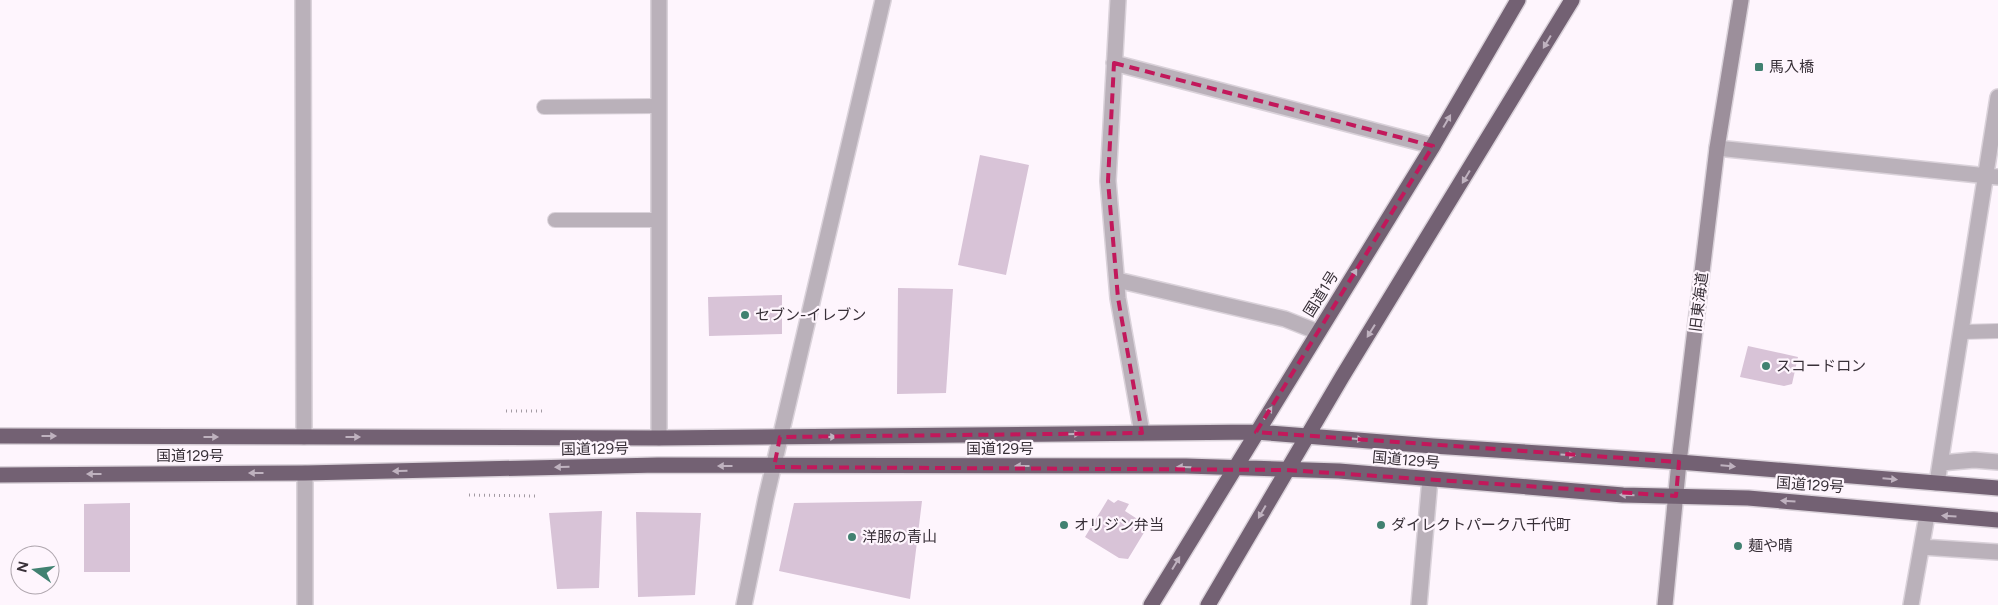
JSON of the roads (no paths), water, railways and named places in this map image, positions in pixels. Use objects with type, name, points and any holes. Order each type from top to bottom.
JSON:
[{"type":"highway","name":"国道1号","points":[[1151,605],[1433,146],[1518,0]]},
{"type":"highway","points":[[1208,605],[1307,435],[1572,0]]},
{"type":"highway","name":"国道129号","points":[[0,436],[780,438],[1256,432],[1680,462],[1998,488]]},
{"type":"highway","name":"国道129号","points":[[0,475],[305,473],[648,466],[1186,466],[1287,470],[1623,495],[1748,498],[1859,506],[1927,515],[1998,520]]},
{"type":"street","points":[[303,0],[304,437]]},
{"type":"street","points":[[659,0],[659,438]]},
{"type":"street","points":[[744,605],[780,438],[883,0]]},
{"type":"street","points":[[1118,0],[1108,181],[1116,280],[1142,433]]},
{"type":"street","name":"旧東海道","points":[[1665,605],[1717,148],[1741,0]]},
{"type":"street","points":[[1114,63],[1433,146]]},
{"type":"street","points":[[1936,483],[1941,463],[1961,332],[1992,177],[1998,97]]},
{"type":"street","points":[[1717,148],[1992,177]]},
{"type":"street","points":[[1116,280],[1285,319],[1318,332]]},
{"type":"street","points":[[1941,463],[1974,460],[1998,462]]},
{"type":"street","points":[[305,473],[305,605]]},
{"type":"street","points":[[1419,605],[1430,480]]},
{"type":"street","points":[[1911,605],[1927,515]]},
{"type":"street","points":[[1922,547],[1998,552]]},
{"type":"lane","points":[[544,107],[659,106]]},
{"type":"lane","points":[[555,220],[659,220]]},
{"type":"lane","points":[[1961,332],[1998,331]]},
{"type":"place","name":"馬入橋","points":[[1759,67]]},
{"type":"place","name":"セブン-イレブン","points":[[745,315]]},
{"type":"place","name":"スコードロン","points":[[1766,366]]},
{"type":"place","name":"オリジン弁当","points":[[1064,525]]},
{"type":"place","name":"ダイレクトパーク八千代町","points":[[1381,525]]},
{"type":"place","name":"洋服の青山","points":[[852,537]]},
{"type":"place","name":"麺や晴","points":[[1738,546]]}]
